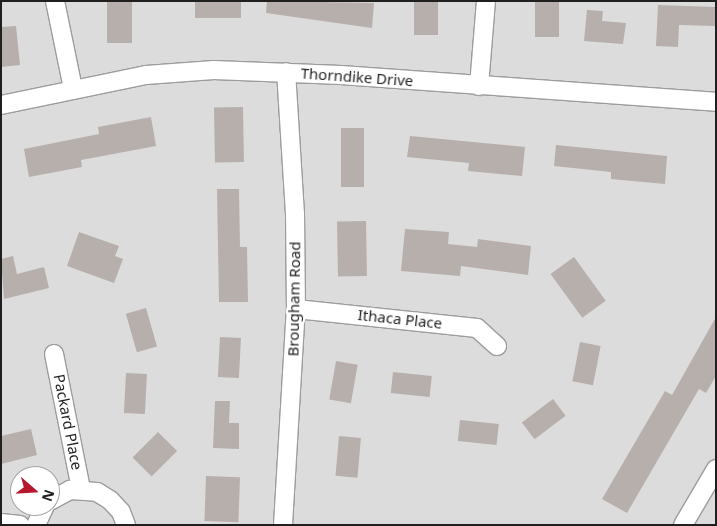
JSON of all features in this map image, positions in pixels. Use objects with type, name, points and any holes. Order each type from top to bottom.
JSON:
[{"type":"street","points":[[55,1],[73,89]]},
{"type":"street","points":[[480,86],[486,1]]},
{"type":"street","name":"Thorndike Drive","points":[[1,105],[73,89],[168,72],[286,72],[716,102]]},
{"type":"street","name":"Brougham Road","points":[[283,525],[296,309],[295,214],[286,72]]},
{"type":"street","name":"Ithaca Place","points":[[296,309],[477,328],[497,346]]},
{"type":"street","name":"Packard Place","points":[[54,354],[81,489]]},
{"type":"street","points":[[683,525],[716,470]]},
{"type":"street","points":[[60,494],[81,489],[97,492],[110,500],[126,525]]},
{"type":"street","points":[[1,523],[20,525]]},
{"type":"shaded area","points":[[1,1],[716,1],[716,525],[1,525]]},
{"type":"building","points":[[107,1],[132,1],[132,43],[107,43]]},
{"type":"building","points":[[195,1],[241,1],[241,18],[195,18]]},
{"type":"building","points":[[267,1],[374,3],[372,28],[266,13]]},
{"type":"building","points":[[414,1],[438,1],[438,35],[414,35]]},
{"type":"building","points":[[535,1],[559,1],[559,37],[535,37]]},
{"type":"building","points":[[658,5],[715,7],[715,26],[679,25],[678,47],[656,46]]},
{"type":"building","points":[[587,10],[603,11],[602,21],[626,23],[623,44],[584,41]]},
{"type":"building","points":[[16,26],[20,65],[1,67],[1,27]]},
{"type":"building","points":[[243,107],[244,162],[215,162],[214,108]]},
{"type":"building","points":[[151,117],[156,146],[81,160],[82,167],[29,177],[24,149],[99,134],[98,127]]},
{"type":"building","points":[[341,128],[364,128],[364,187],[341,187]]},
{"type":"building","points":[[410,136],[525,147],[522,176],[468,171],[469,163],[407,157]]},
{"type":"building","points":[[556,145],[667,156],[665,184],[611,179],[611,172],[554,166]]},
{"type":"building","points":[[217,189],[239,189],[240,247],[247,247],[248,302],[219,302]]},
{"type":"building","points":[[366,221],[367,276],[338,276],[337,222]]},
{"type":"building","points":[[405,229],[449,232],[448,244],[477,247],[478,239],[531,246],[528,275],[461,266],[460,276],[401,271]]},
{"type":"building","points":[[79,232],[119,246],[115,256],[123,259],[114,283],[67,266]]},
{"type":"building","points":[[13,256],[17,274],[44,267],[49,288],[4,299],[1,259]]},
{"type":"building","points":[[574,257],[606,301],[582,318],[551,274]]},
{"type":"building","points":[[146,308],[157,346],[137,352],[126,314]]},
{"type":"building","points":[[716,317],[716,376],[706,393],[699,389],[627,513],[602,499],[665,391],[672,395]]},
{"type":"building","points":[[220,337],[241,338],[239,378],[218,377]]},
{"type":"building","points":[[580,342],[601,346],[593,385],[572,381]]},
{"type":"building","points":[[336,361],[358,365],[351,403],[329,399]]},
{"type":"building","points":[[393,372],[432,376],[430,397],[391,393]]},
{"type":"building","points":[[126,373],[147,374],[145,414],[124,413]]},
{"type":"building","points":[[553,399],[566,416],[534,439],[522,422]]},
{"type":"building","points":[[215,401],[230,401],[229,423],[239,423],[239,449],[213,448]]},
{"type":"building","points":[[460,420],[499,424],[497,445],[458,441]]},
{"type":"building","points":[[31,429],[37,455],[1,464],[1,436]]},
{"type":"building","points":[[158,432],[177,451],[152,477],[133,457]]},
{"type":"building","points":[[339,436],[361,438],[357,478],[336,476]]},
{"type":"building","points":[[206,476],[240,477],[238,522],[204,521]]}]
